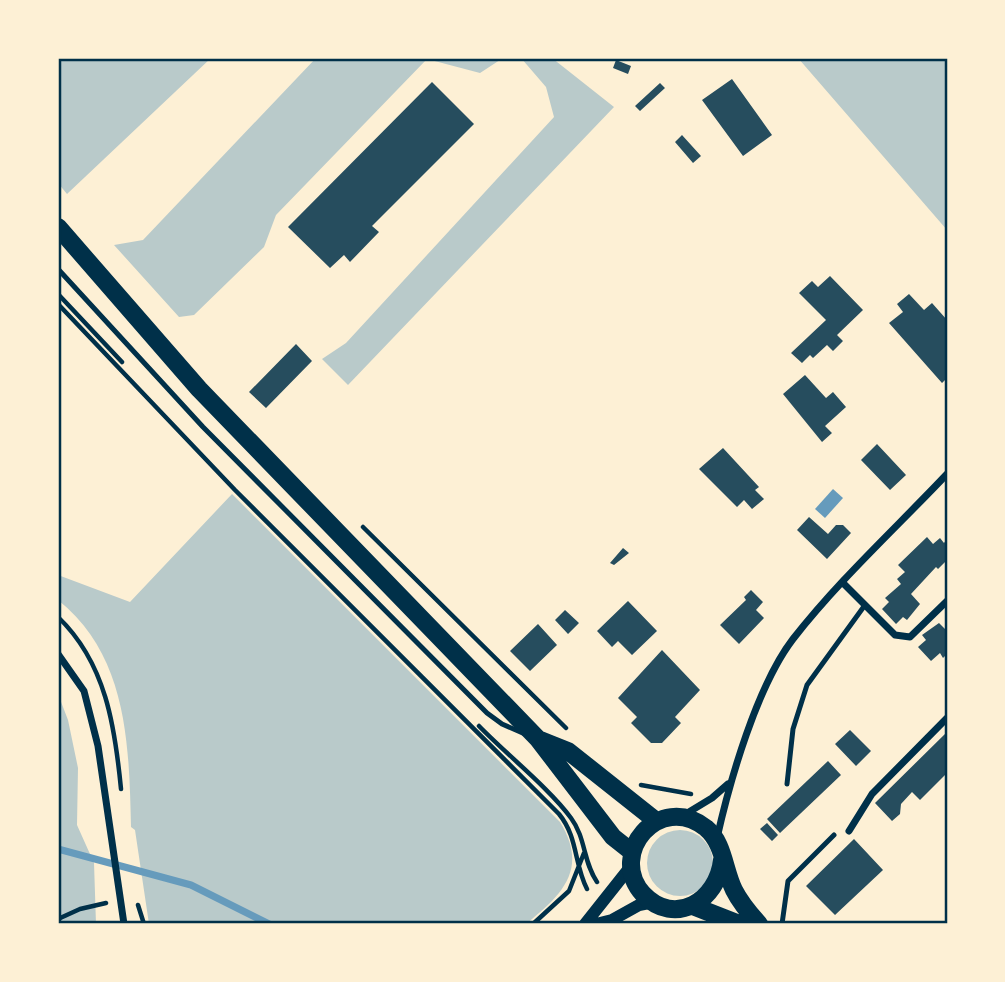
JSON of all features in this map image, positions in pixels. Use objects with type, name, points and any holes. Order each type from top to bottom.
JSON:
[{"type":"main road","points":[[58,227],[199,389],[538,739],[632,859],[638,887],[654,902],[680,908],[693,906],[715,888],[722,860]]},
{"type":"main road","points":[[538,739],[568,751],[655,820]]},
{"type":"main road","points":[[632,859],[641,834],[655,820],[662,816],[694,821],[716,840],[734,892],[759,924]]},
{"type":"main road","points":[[693,906],[738,924]]},
{"type":"street","points":[[716,840],[729,783],[771,676],[792,640],[947,474]]},
{"type":"street","points":[[843,583],[895,635],[910,637],[947,601]]},
{"type":"street","points":[[58,654],[84,691],[97,746],[124,924]]},
{"type":"street","points":[[849,831],[872,794],[947,719]]},
{"type":"street","points":[[680,818],[712,798],[729,783]]},
{"type":"street","points":[[584,924],[632,859]]},
{"type":"street","points":[[596,924],[612,920],[639,905],[654,902]]},
{"type":"lane","points":[[58,269],[202,427],[487,713],[502,724],[538,739]]},
{"type":"lane","points":[[787,784],[793,729],[807,685],[865,605]]},
{"type":"lane","points":[[782,924],[788,881],[834,835]]},
{"type":"path","points":[[58,304],[235,491],[559,814],[572,834],[578,871],[587,889]]},
{"type":"path","points":[[359,522],[572,734]]},
{"type":"path","points":[[637,785],[653,785],[677,792]]},
{"type":"path","points":[[577,827],[585,850],[587,869],[597,882]]},
{"type":"path","points":[[533,924],[562,899],[578,871],[585,850]]},
{"type":"path","points":[[58,919],[94,905]]},
{"type":"shaded area","points":[[58,58],[211,58],[67,194],[58,183]]},
{"type":"shaded area","points":[[316,58],[503,58],[480,73],[427,59],[276,215],[264,247],[194,315],[179,317],[114,245],[143,240]]},
{"type":"shaded area","points":[[521,58],[552,58],[614,107],[348,385],[322,359],[346,343],[554,117],[546,87]]},
{"type":"shaded area","points":[[798,58],[947,58],[947,230]]},
{"type":"shaded area","points":[[232,494],[560,822],[572,854],[567,880],[551,902],[526,924],[149,924],[135,830],[131,827],[129,765],[120,704],[99,648],[81,622],[58,600],[58,575],[130,602]]},
{"type":"shaded area","points":[[58,694],[68,720],[78,768],[77,825],[94,863],[96,924],[58,924]]},
{"type":"shaded area","points":[[680,830],[693,833],[703,840],[710,850],[713,863],[710,876],[703,886],[693,893],[680,896],[667,893],[657,886],[650,876],[647,863],[650,850],[657,840],[667,833]]},
{"type":"water","points":[[833,489],[843,498],[825,518],[815,509]]},
{"type":"building","points":[[616,60],[631,66],[628,74],[613,68]]},
{"type":"building","points":[[732,79],[772,135],[743,156],[702,100]]},
{"type":"building","points":[[432,82],[474,124],[372,226],[379,232],[350,262],[344,255],[330,268],[288,227]]},
{"type":"building","points":[[660,83],[665,88],[640,111],[635,106]]},
{"type":"building","points":[[682,135],[701,156],[693,163],[675,142]]},
{"type":"building","points":[[830,276],[863,310],[837,335],[843,341],[833,351],[827,345],[813,358],[810,355],[802,363],[791,353],[826,320],[799,293],[812,281],[818,287]]},
{"type":"building","points":[[909,294],[924,310],[932,303],[947,320],[947,378],[942,383],[889,323],[903,312],[897,304]]},
{"type":"building","points":[[296,344],[312,361],[266,408],[249,392]]},
{"type":"building","points":[[805,375],[826,398],[833,392],[846,407],[825,426],[832,433],[822,442],[783,394]]},
{"type":"building","points":[[877,444],[906,475],[890,490],[861,460]]},
{"type":"building","points":[[723,448],[759,487],[755,490],[764,499],[752,509],[744,500],[737,507],[699,469]]},
{"type":"building","points":[[809,517],[828,534],[836,525],[843,525],[851,533],[827,559],[797,530]]},
{"type":"building","points":[[927,537],[933,544],[940,538],[944,543],[947,539],[947,560],[938,569],[936,567],[911,594],[920,604],[907,620],[903,617],[896,624],[882,609],[889,602],[885,598],[901,584],[897,579],[905,572],[898,565]]},
{"type":"building","points":[[623,548],[629,553],[614,565],[610,563]]},
{"type":"building","points":[[751,590],[763,602],[756,610],[764,618],[739,644],[720,625],[746,600],[744,597]]},
{"type":"building","points":[[628,601],[657,631],[632,655],[618,641],[612,647],[597,631]]},
{"type":"building","points":[[565,610],[579,623],[568,634],[555,620]]},
{"type":"building","points":[[939,623],[947,631],[947,654],[943,658],[940,653],[931,661],[918,647],[926,640],[922,635]]},
{"type":"building","points":[[538,624],[557,645],[530,671],[510,651]]},
{"type":"building","points":[[662,650],[700,690],[675,717],[681,723],[662,743],[651,743],[631,723],[637,717],[618,698]]},
{"type":"building","points":[[850,730],[871,751],[856,766],[835,744]]},
{"type":"building","points":[[947,732],[947,773],[920,800],[912,792],[901,804],[900,814],[892,821],[875,803]]},
{"type":"building","points":[[828,761],[841,775],[780,833],[767,819]]},
{"type":"building","points":[[767,823],[778,835],[772,841],[760,829]]},
{"type":"building","points":[[854,839],[883,870],[835,915],[806,886]]},
{"type":"waterway","points":[[58,849],[191,885],[269,924]]}]
